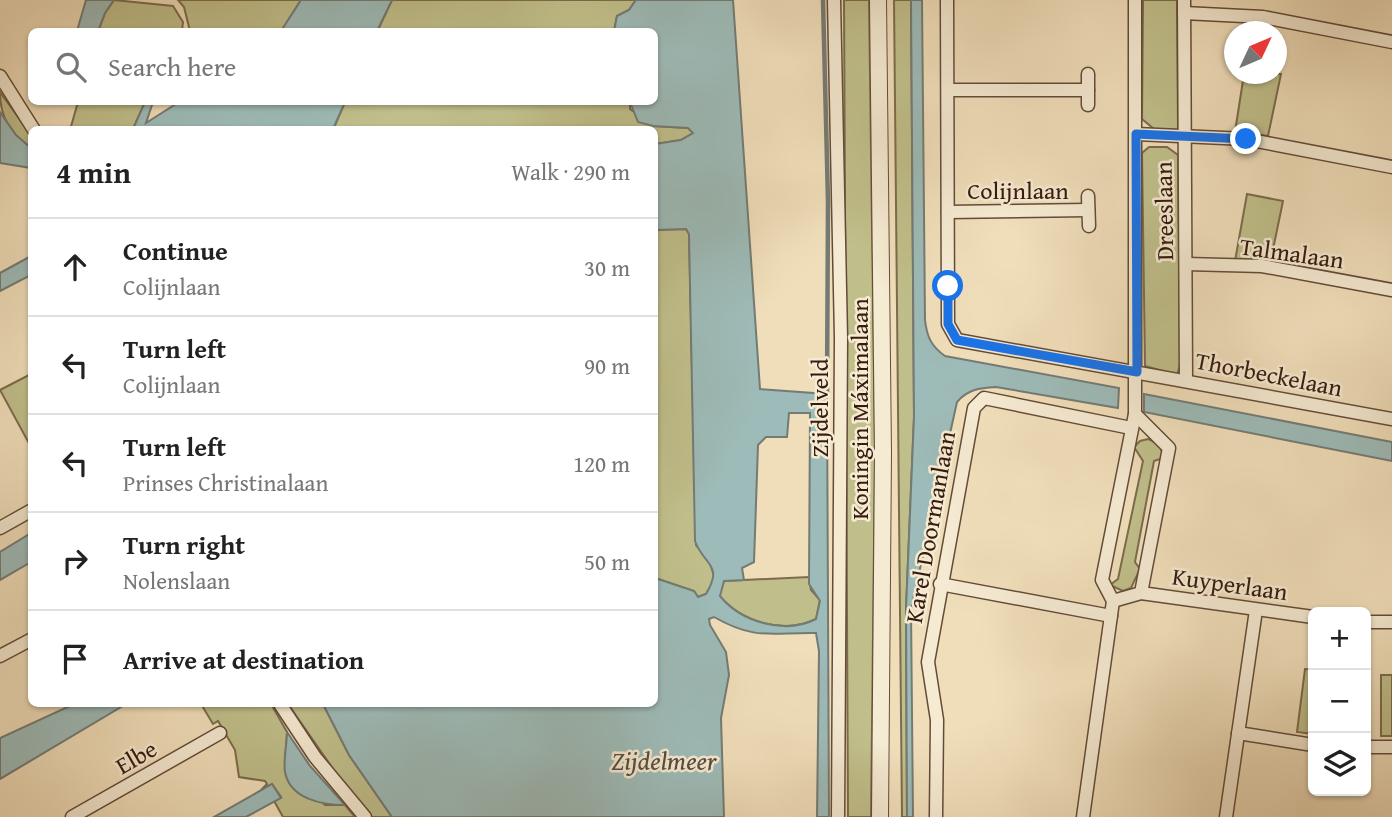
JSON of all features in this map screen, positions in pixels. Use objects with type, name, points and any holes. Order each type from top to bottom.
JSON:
[{"type":"street","name":"Zijdelveld","points":[[834,0],[841,338],[838,817]]},
{"type":"street","name":"Koningin Máximalaan","points":[[878,0],[883,453],[880,817]]},
{"type":"street","name":"Colijnlaan","points":[[947,0],[948,324],[957,340],[1137,372]]},
{"type":"street","points":[[1083,817],[1113,601],[1102,580],[1135,414],[1135,0]]},
{"type":"street","points":[[1184,7],[1263,17],[1392,42]]},
{"type":"street","name":"Dreeslaan","points":[[1184,7],[1186,380]]},
{"type":"street","points":[[1088,75],[1088,105]]},
{"type":"street","points":[[0,76],[31,126]]},
{"type":"street","points":[[948,90],[1088,90]]},
{"type":"street","points":[[1136,134],[1246,139],[1392,167]]},
{"type":"street","name":"Colijnlaan","points":[[1088,196],[1089,226]]},
{"type":"street","name":"Colijnlaan","points":[[948,212],[1088,211]]},
{"type":"street","name":"Talmalaan","points":[[1186,264],[1262,265],[1392,290]]},
{"type":"street","name":"Thorbeckelaan","points":[[1137,372],[1392,419]]},
{"type":"street","name":"Karel Doormanlaan","points":[[936,817],[937,720],[928,662],[974,408],[984,398],[1131,428]]},
{"type":"street","points":[[1113,601],[1141,593],[1169,448],[1135,414]]},
{"type":"street","points":[[0,528],[28,512]]},
{"type":"street","points":[[940,584],[1111,616]]},
{"type":"street","name":"Kuyperlaan","points":[[1141,593],[1308,616]]},
{"type":"street","points":[[1226,817],[1256,610]]},
{"type":"street","points":[[1371,622],[1392,622]]},
{"type":"street","points":[[0,656],[28,641]]},
{"type":"street","points":[[282,707],[314,757],[365,817]]},
{"type":"street","name":"Elbe","points":[[72,817],[220,733]]},
{"type":"street","points":[[1238,733],[1308,744]]},
{"type":"street","points":[[1371,747],[1392,747]]},
{"type":"shaded area","points":[[114,0],[173,6],[183,22],[182,28],[99,28]]},
{"type":"shaded area","points":[[178,0],[301,0],[284,28],[189,28],[184,7]]},
{"type":"shaded area","points":[[392,0],[636,0],[629,10],[617,16],[615,28],[379,28]]},
{"type":"shaded area","points":[[844,0],[869,0],[875,453],[871,817],[848,817]]},
{"type":"shaded area","points":[[894,0],[911,0],[914,417],[906,609],[907,817],[902,817]]},
{"type":"shaded area","points":[[1143,0],[1177,0],[1178,130],[1154,129],[1142,119]]},
{"type":"shaded area","points":[[1242,84],[1279,84],[1268,136],[1235,132]]},
{"type":"shaded area","points":[[0,92],[28,131],[28,146],[12,131],[2,109]]},
{"type":"shaded area","points":[[77,105],[144,105],[134,126],[71,126]]},
{"type":"shaded area","points":[[344,105],[630,105],[630,109],[653,126],[335,126]]},
{"type":"shaded area","points":[[658,126],[688,128],[694,133],[681,140],[658,144]]},
{"type":"shaded area","points":[[1149,147],[1167,147],[1178,155],[1180,365],[1177,375],[1145,366],[1142,153]]},
{"type":"shaded area","points":[[1247,194],[1283,201],[1270,264],[1235,261]]},
{"type":"shaded area","points":[[686,229],[689,234],[696,545],[709,560],[715,579],[706,594],[698,597],[694,591],[658,579],[658,230]]},
{"type":"shaded area","points":[[28,376],[28,441],[0,390]]},
{"type":"shaded area","points":[[1148,439],[1159,446],[1163,458],[1154,461],[1135,562],[1140,569],[1131,588],[1123,591],[1110,585],[1118,579],[1143,461],[1134,447],[1140,441]]},
{"type":"shaded area","points":[[809,577],[811,590],[820,600],[816,619],[804,624],[777,626],[751,619],[739,613],[719,596],[724,581]]},
{"type":"shaded area","points":[[1305,669],[1308,669],[1308,733],[1297,732]]},
{"type":"shaded area","points":[[1381,675],[1392,675],[1392,736],[1381,736]]},
{"type":"shaded area","points":[[203,707],[273,707],[287,732],[285,763],[325,805],[345,805],[355,817],[283,817],[274,801],[281,797],[272,784],[261,790],[267,784],[265,781],[239,777],[235,750],[218,721],[213,724]]},
{"type":"shaded area","points":[[290,707],[325,707],[349,755],[392,817],[372,817],[338,776]]},
{"type":"water","points":[[86,0],[114,0],[99,28],[78,28]]},
{"type":"water","points":[[301,0],[392,0],[378,28],[283,28]]},
{"type":"water","name":"Zijdelmeer","points":[[636,0],[733,0],[760,389],[827,394],[829,817],[817,817],[819,651],[816,633],[764,634],[729,625],[714,617],[709,619],[710,625],[726,652],[729,675],[721,718],[724,817],[392,817],[349,755],[325,707],[658,707],[658,579],[694,591],[698,597],[706,594],[713,577],[711,566],[695,541],[689,234],[686,229],[658,230],[658,144],[681,140],[693,133],[688,128],[653,126],[638,122],[631,105],[658,105],[658,28],[615,28],[617,16],[629,10]],"holes":[[[789,413],[810,413],[809,584],[820,601],[816,619],[791,626],[778,626],[751,619],[720,596],[724,581],[744,580],[742,568],[754,562],[758,445],[766,437],[787,437]]]},
{"type":"water","points":[[911,0],[922,0],[925,320],[930,341],[945,356],[1119,388],[1118,408],[996,387],[975,390],[965,394],[957,402],[911,609],[913,817],[907,817],[906,609],[914,417]]},
{"type":"water","points":[[144,105],[152,105],[146,123],[174,105],[344,105],[334,126],[134,126]]},
{"type":"water","points":[[0,112],[16,135],[28,145],[28,168],[0,163]]},
{"type":"water","points":[[28,258],[28,277],[0,291],[0,273]]},
{"type":"water","points":[[1144,394],[1392,442],[1392,461],[1144,412]]},
{"type":"water","points":[[28,535],[28,564],[0,580],[0,552]]},
{"type":"water","points":[[67,707],[121,707],[0,779],[0,738]]},
{"type":"water","points":[[287,732],[310,766],[345,805],[317,802],[293,789],[288,781],[284,763]]},
{"type":"water","points":[[272,784],[281,798],[246,817],[214,817]]},
{"type":"waterway","points":[[823,0],[828,202],[827,394]]},
{"type":"route","points":[[948,286],[949,331],[957,340],[1137,372],[1136,134],[1246,139]]}]
